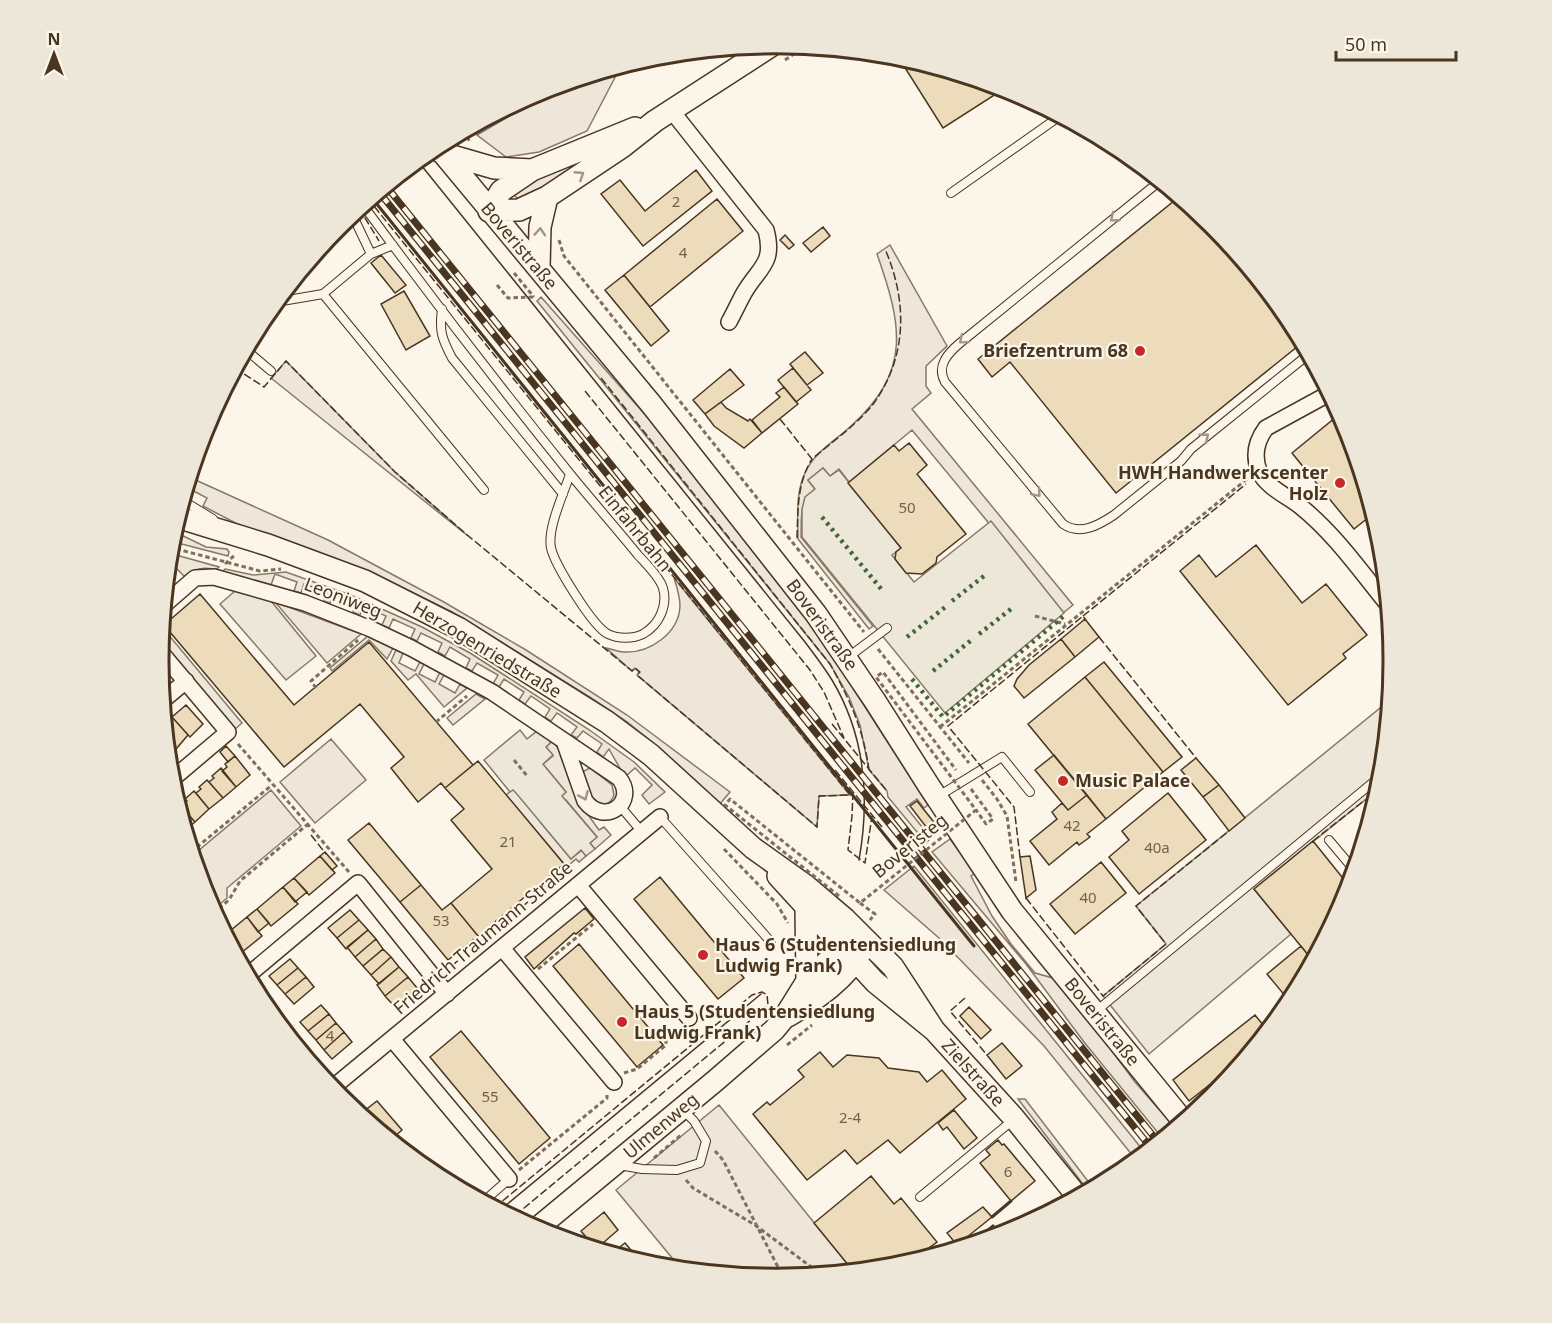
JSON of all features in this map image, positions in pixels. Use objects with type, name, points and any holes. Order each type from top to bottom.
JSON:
[{"type":"street","points":[[489,211],[519,210],[547,197],[622,147],[663,116],[758,54]]},
{"type":"street","points":[[489,211],[501,191],[532,170],[663,116]]},
{"type":"street","points":[[663,116],[766,230],[770,246],[765,265],[745,292],[729,322]]},
{"type":"street","points":[[446,151],[494,168],[532,170]]},
{"type":"street","name":"Boveristraße","points":[[442,153],[489,211],[548,265],[651,404],[816,614],[1012,911],[1179,1116]]},
{"type":"street","points":[[547,197],[540,227],[548,265]]},
{"type":"street","points":[[1323,397],[1266,428],[1259,437],[1256,452],[1258,470],[1265,481],[1301,507],[1328,532],[1379,594]]},
{"type":"street","name":"Herzogenriedstraße","points":[[186,517],[365,581],[458,628],[607,722],[651,754],[753,848],[806,908],[852,955]]},
{"type":"street","points":[[173,597],[195,578],[214,577]]},
{"type":"street","name":"Leoniweg","points":[[214,577],[305,603],[371,629],[411,648],[479,686],[619,778],[623,782],[625,793],[620,806]]},
{"type":"street","points":[[169,661],[228,732],[179,773]]},
{"type":"street","points":[[170,694],[186,681]]},
{"type":"street","points":[[564,741],[589,807],[595,811],[608,813],[620,806]]},
{"type":"street","name":"Friedrich-Traumann-Straße","points":[[338,1083],[660,817]]},
{"type":"street","name":"Herzogenriedstraße","points":[[753,848],[805,885],[867,940],[893,967],[934,1030]]},
{"type":"street","points":[[253,971],[358,883],[447,994]]},
{"type":"street","points":[[578,885],[689,1018]]},
{"type":"street","points":[[806,908],[807,981]]},
{"type":"street","name":"Ulmenweg","points":[[784,1018],[813,1001],[867,940]]},
{"type":"street","points":[[502,948],[614,1082]]},
{"type":"street","name":"Ulmenweg","points":[[548,1225],[615,1164],[774,1030],[807,981],[832,957],[852,955]]},
{"type":"street","name":"Zielstraße","points":[[852,955],[876,982],[934,1030],[1014,1118],[1073,1191]]},
{"type":"street","points":[[392,1039],[509,1179]]},
{"type":"lane","points":[[951,193],[1053,121]]},
{"type":"lane","points":[[1154,186],[952,349],[942,367],[945,382],[1063,524],[1070,529],[1086,529],[1105,522],[1303,359]]},
{"type":"lane","name":"Einfahrbahn","points":[[368,212],[570,474],[663,587],[664,606],[658,621],[652,628],[640,635],[622,638],[607,634],[594,623],[559,567],[551,547],[552,529],[570,474]]},
{"type":"lane","points":[[356,223],[371,254]]},
{"type":"lane","points":[[288,300],[323,294],[371,254],[393,245]]},
{"type":"lane","points":[[323,294],[484,490]]},
{"type":"lane","points":[[442,309],[441,337],[452,358],[563,494]]},
{"type":"lane","points":[[252,355],[271,371]]},
{"type":"lane","points":[[847,659],[887,628]]},
{"type":"lane","points":[[936,797],[1002,757],[1030,792]]},
{"type":"lane","points":[[1095,1012],[1371,784]]},
{"type":"lane","points":[[620,806],[642,832]]},
{"type":"lane","points":[[660,817],[771,942]]},
{"type":"lane","points":[[1329,840],[1349,863]]},
{"type":"lane","points":[[615,1164],[642,1169],[677,1170],[700,1163],[706,1141],[694,1120],[682,1109]]},
{"type":"lane","points":[[920,1197],[1014,1118]]},
{"type":"lane","points":[[489,1197],[509,1179]]},
{"type":"path","points":[[559,236],[564,256],[997,799],[1007,816],[1016,883]]},
{"type":"path","points":[[548,265],[564,256]]},
{"type":"path","points":[[497,285],[508,298],[534,297],[514,273]]},
{"type":"path","points":[[940,727],[1258,470]]},
{"type":"path","points":[[179,550],[260,571],[287,569]]},
{"type":"path","points":[[214,577],[237,554],[243,555]]},
{"type":"path","points":[[1035,616],[1065,624]]},
{"type":"path","points":[[316,688],[311,681],[371,629]]},
{"type":"path","points":[[956,770],[883,672],[876,677],[986,824],[993,819],[974,795]]},
{"type":"path","points":[[436,722],[479,686]]},
{"type":"path","points":[[228,732],[358,883]]},
{"type":"path","points":[[514,760],[528,777]]},
{"type":"path","points":[[198,846],[272,784]]},
{"type":"path","points":[[839,896],[725,805],[730,799],[875,914],[870,920],[867,918]]},
{"type":"path","name":"Boveristeg","points":[[861,903],[976,810]]},
{"type":"path","points":[[221,907],[229,900],[240,881],[308,824]]},
{"type":"path","points":[[750,877],[777,904],[789,924]]},
{"type":"path","points":[[527,978],[603,915]]},
{"type":"path","points":[[509,1179],[607,1098],[608,1086],[617,1076],[637,1069],[666,1045],[666,1037],[689,1018]]},
{"type":"path","points":[[706,1141],[723,1160],[779,1269]]},
{"type":"path","points":[[677,1170],[693,1188],[755,1225],[813,1268]]},
{"type":"shaded area","points":[[616,76],[587,131],[539,152],[506,157],[477,135],[510,116],[544,100]]},
{"type":"shaded area","points":[[593,154],[522,204],[510,190]]},
{"type":"shaded area","points":[[890,245],[947,346],[926,366],[926,386],[931,393],[912,409],[1073,605],[1063,613],[912,430],[849,482],[839,469],[830,476],[823,468],[808,480],[815,489],[803,505],[801,537],[873,626],[869,629],[798,539],[800,487],[806,471],[820,452],[871,406],[893,366],[896,325],[886,280],[877,254]]},
{"type":"shaded area","points":[[541,297],[649,419],[809,620],[928,805],[924,808],[917,799],[906,807],[931,838],[926,843],[869,770],[860,725],[849,697],[830,664],[537,301]]},
{"type":"shaded area","points":[[286,361],[395,472],[468,536],[271,378]]},
{"type":"shaded area","points":[[823,468],[830,476],[839,470],[901,548],[892,555],[914,582],[991,521],[1064,613],[945,713],[802,537],[802,509],[805,497],[815,489],[808,480]]},
{"type":"shaded area","points":[[196,480],[328,540],[442,601],[526,650],[627,715],[730,792],[719,805],[661,749],[626,721],[452,612],[375,574],[310,549],[245,528],[203,506],[207,498],[193,491]]},
{"type":"shaded area","points":[[182,535],[206,547],[227,549],[228,556],[180,544]]},
{"type":"shaded area","points":[[178,556],[219,567],[216,570],[199,569],[185,577],[176,568]]},
{"type":"shaded area","points":[[225,569],[253,575],[286,572],[353,596],[422,627],[470,653],[588,729],[634,762],[665,792],[649,804],[642,795],[652,785],[635,768],[627,775],[622,772],[609,749],[603,757],[597,752],[602,744],[583,731],[577,738],[571,735],[577,727],[557,713],[551,721],[545,717],[550,709],[531,696],[525,704],[519,700],[524,692],[504,679],[499,687],[493,684],[498,675],[477,663],[472,671],[466,668],[470,659],[450,647],[445,656],[438,652],[442,643],[421,633],[417,641],[411,638],[415,629],[393,619],[389,628],[382,625],[386,616],[364,606],[360,615],[353,612],[356,603],[334,594],[330,603],[324,601],[327,592],[304,584],[301,593],[294,591],[297,582],[275,574],[271,585],[222,572]]},
{"type":"shaded area","points":[[674,578],[850,795],[819,796],[817,827],[637,675],[639,672],[635,668],[632,671],[606,648],[622,652],[644,649],[662,640],[669,633],[678,616],[680,606]]},
{"type":"shaded area","points":[[235,591],[271,601],[316,656],[286,680],[220,604]]},
{"type":"shaded area","points":[[275,602],[361,634],[327,663]]},
{"type":"shaded area","points":[[170,636],[242,723],[234,730],[169,654]]},
{"type":"shaded area","points":[[368,636],[393,648],[387,659],[369,640],[332,671],[330,668]]},
{"type":"shaded area","points":[[396,650],[403,653],[399,663],[415,671],[420,662],[424,664],[419,674],[435,682],[440,672],[444,675],[439,684],[455,693],[460,684],[467,688],[444,707],[416,674],[408,680],[391,661]]},
{"type":"shaded area","points":[[476,694],[485,699],[453,725],[447,718]]},
{"type":"shaded area","points":[[1381,707],[1367,802],[1365,800],[1254,889],[1291,934],[1149,1054],[1103,996],[1166,944],[1136,906]]},
{"type":"shaded area","points":[[520,730],[527,739],[537,731],[552,741],[546,747],[553,755],[543,764],[566,792],[562,796],[597,837],[590,843],[595,849],[586,856],[581,850],[571,859],[516,793],[513,790],[510,792],[484,760]]},
{"type":"shaded area","points":[[331,739],[366,780],[315,823],[280,782]]},
{"type":"shaded area","points":[[552,741],[560,750],[581,805],[599,830],[604,827],[611,835],[595,849],[590,843],[597,837],[566,800],[555,801],[566,792],[546,768],[532,773],[553,756],[546,747]]},
{"type":"shaded area","points":[[590,768],[612,785],[614,795],[609,803],[594,804],[582,774]]},
{"type":"shaded area","points":[[523,781],[541,823],[571,859],[582,850],[586,856],[579,862],[576,859],[562,871],[564,874],[559,879],[553,873],[564,864],[506,795]]},
{"type":"shaded area","points":[[271,790],[301,826],[227,888],[227,898],[220,904],[199,850]]},
{"type":"shaded area","points":[[950,839],[975,873],[971,876],[992,916],[1011,944],[1035,973],[1053,978],[1088,1019],[1135,1082],[1171,1123],[1158,1133],[1084,1042],[1026,964],[932,852]]},
{"type":"shaded area","points":[[914,866],[1140,1147],[1131,1154],[1044,1046],[939,938],[884,890]]},
{"type":"shaded area","points":[[1018,1099],[1025,1099],[1089,1182],[1084,1186]]},
{"type":"shaded area","points":[[719,1105],[848,1265],[816,1268],[736,1268],[674,1260],[616,1190]]},
{"type":"building","points":[[905,68],[971,86],[995,95],[943,128]]},
{"type":"building","points":[[696,170],[712,191],[643,246],[601,194],[620,180],[645,211]]},
{"type":"building","points":[[717,199],[743,231],[650,307],[624,275]]},
{"type":"building","name":"Briefzentrum 68","points":[[1173,202],[1233,261],[1258,292],[1296,348],[1116,493],[1010,362],[992,377],[978,359]]},
{"type":"building","points":[[823,227],[830,236],[811,252],[803,243]]},
{"type":"building","points":[[785,235],[794,245],[789,249],[780,240]]},
{"type":"building","points":[[381,255],[406,285],[395,293],[371,263]]},
{"type":"building","points":[[624,275],[669,331],[651,346],[605,290]]},
{"type":"building","points":[[404,291],[430,336],[406,350],[381,304]]},
{"type":"building","points":[[805,352],[823,373],[807,385],[790,364]]},
{"type":"building","points":[[793,368],[811,390],[796,402],[778,380]]},
{"type":"building","points":[[730,369],[744,385],[705,414],[693,400]]},
{"type":"building","points":[[784,387],[798,404],[762,433],[752,420],[780,397],[776,393]]},
{"type":"building","points":[[721,402],[726,408],[748,421],[750,419],[762,433],[744,448],[714,426],[705,414]]},
{"type":"building","name":"HWH Handwerkscenter Holz","points":[[1333,420],[1351,466],[1366,519],[1354,529],[1292,453]]},
{"type":"building","points":[[909,443],[927,465],[917,474],[966,534],[937,557],[936,563],[922,574],[906,573],[895,559],[896,552],[901,548],[848,483],[894,445],[899,451]]},
{"type":"building","points":[[1256,545],[1302,603],[1326,584],[1367,635],[1343,654],[1346,658],[1288,705],[1180,571],[1199,555],[1216,577]]},
{"type":"building","points":[[200,594],[294,705],[369,642],[473,765],[445,788],[441,783],[418,802],[391,768],[404,757],[360,704],[284,767],[170,632],[170,620]]},
{"type":"building","points":[[1085,619],[1099,637],[1075,657],[1061,639]]},
{"type":"building","points":[[1061,639],[1075,657],[1024,698],[1014,686],[1017,679],[1029,665]]},
{"type":"building","points":[[1104,662],[1182,757],[1163,772],[1085,677]]},
{"type":"building","points":[[1085,677],[1163,772],[1106,819],[1028,724]]},
{"type":"building","points":[[186,705],[203,724],[190,737],[172,717]]},
{"type":"building","points":[[172,717],[188,735],[176,749],[174,741]]},
{"type":"building","points":[[226,746],[235,756],[228,762],[220,752]]},
{"type":"building","points":[[1054,755],[1087,795],[1068,810],[1035,770]]},
{"type":"building","points":[[235,756],[250,775],[236,787],[222,771],[227,767],[225,764]]},
{"type":"building","points":[[1196,758],[1219,785],[1203,797],[1181,770]]},
{"type":"building","points":[[478,761],[564,864],[478,936],[451,903],[492,869],[451,820],[464,809],[445,788]]},
{"type":"building","points":[[221,768],[236,787],[223,798],[209,782]]},
{"type":"building","points":[[207,780],[223,798],[209,809],[196,793]]},
{"type":"building","points":[[1219,785],[1245,818],[1229,831],[1203,797]]},
{"type":"building","points":[[194,791],[209,809],[195,822],[188,814],[185,799]]},
{"type":"building","points":[[1168,793],[1206,840],[1139,894],[1109,857],[1129,840],[1122,831]]},
{"type":"building","points":[[1087,795],[1106,819],[1087,834],[1090,837],[1079,845],[1077,842],[1049,865],[1030,841],[1057,819],[1052,812],[1062,803],[1068,810]]},
{"type":"building","points":[[917,801],[937,826],[930,832],[910,806]]},
{"type":"building","points":[[188,814],[195,822],[191,826]]},
{"type":"building","points":[[369,823],[421,885],[400,902],[348,840]]},
{"type":"building","points":[[1313,841],[1343,878],[1308,955],[1254,889]]},
{"type":"building","points":[[325,852],[337,866],[332,870],[320,856]]},
{"type":"building","points":[[320,856],[335,873],[309,895],[294,878]]},
{"type":"building","points":[[1030,856],[1036,890],[1026,898],[1020,857]]},
{"type":"building","points":[[1101,862],[1126,893],[1075,934],[1050,904]]},
{"type":"building","name":"Haus 6 (Studentensiedlung Ludwig Frank)","points":[[660,877],[744,978],[718,999],[634,899]]},
{"type":"building","points":[[294,878],[307,892],[295,902],[283,887]]},
{"type":"building","points":[[421,885],[442,910],[451,903],[478,936],[448,960],[400,902]]},
{"type":"building","points":[[283,887],[298,904],[271,926],[257,909]]},
{"type":"building","points":[[585,908],[594,919],[576,934],[574,933],[534,969],[525,957]]},
{"type":"building","points":[[257,909],[269,923],[258,932],[247,917]]},
{"type":"building","points":[[350,910],[359,920],[337,938],[328,928]]},
{"type":"building","points":[[247,917],[262,936],[243,952],[231,930]]},
{"type":"building","points":[[359,920],[368,930],[346,949],[337,938]]},
{"type":"building","points":[[368,930],[376,939],[355,957],[347,947]]},
{"type":"building","points":[[376,939],[383,949],[363,966],[355,957]]},
{"type":"building","name":"Haus 5 (Studentensiedlung Ludwig Frank)","points":[[579,944],[663,1045],[637,1067],[553,966]]},
{"type":"building","points":[[1301,946],[1308,954],[1284,994],[1267,974]]},
{"type":"building","points":[[383,949],[391,957],[371,975],[363,966]]},
{"type":"building","points":[[391,957],[399,967],[379,984],[371,975]]},
{"type":"building","points":[[290,959],[298,968],[277,985],[269,976]]},
{"type":"building","points":[[399,967],[408,977],[385,996],[377,985]]},
{"type":"building","points":[[298,968],[306,977],[285,994],[277,985]]},
{"type":"building","points":[[306,977],[314,987],[294,1004],[285,994]]},
{"type":"building","points":[[408,977],[417,988],[395,1007],[385,996]]},
{"type":"building","points":[[321,1005],[329,1014],[308,1031],[300,1022]]},
{"type":"building","points":[[969,1007],[991,1030],[981,1039],[960,1016]]},
{"type":"building","points":[[329,1014],[336,1023],[316,1040],[308,1031]]},
{"type":"building","points":[[1255,1015],[1263,1024],[1218,1078],[1189,1101],[1173,1080]]},
{"type":"building","points":[[336,1023],[344,1032],[324,1050],[316,1040]]},
{"type":"building","points":[[461,1031],[550,1138],[519,1164],[430,1057]]},
{"type":"building","points":[[344,1032],[352,1042],[332,1059],[324,1050]]},
{"type":"building","points":[[1002,1043],[1022,1066],[1006,1079],[987,1055]]},
{"type":"building","points":[[820,1052],[833,1067],[847,1055],[879,1058],[888,1068],[919,1072],[927,1082],[942,1070],[966,1099],[900,1153],[888,1140],[857,1164],[845,1150],[807,1180],[753,1114],[767,1102],[770,1105],[804,1077],[798,1070]]},
{"type":"building","points":[[377,1101],[402,1130],[396,1135],[366,1110]]},
{"type":"building","points":[[954,1110],[977,1138],[964,1149],[947,1127],[943,1130],[938,1123]]},
{"type":"building","points":[[998,1140],[1035,1181],[1011,1201],[980,1163],[990,1155],[986,1150]]},
{"type":"building","points":[[871,1176],[894,1204],[901,1198],[937,1242],[930,1249],[848,1265],[814,1223]]},
{"type":"building","points":[[983,1207],[992,1217],[965,1239],[954,1242],[947,1233]]},
{"type":"building","points":[[604,1212],[618,1230],[603,1243],[588,1239],[581,1231]]},
{"type":"building","points":[[625,1243],[632,1251],[619,1248]]},
{"type":"tram line","points":[[423,167],[805,642],[832,680],[852,723],[862,767],[864,813],[859,860]]},
{"type":"tram line","points":[[506,1205],[761,994]]},
{"type":"railway","points":[[391,192],[1154,1137]]},
{"type":"railway","points":[[384,198],[1147,1142]]},
{"type":"hedge","points":[[822,517],[882,590]]},
{"type":"hedge","points":[[952,601],[984,576]]},
{"type":"hedge","points":[[907,637],[948,605]]},
{"type":"hedge","points":[[979,634],[1011,609]]},
{"type":"hedge","points":[[912,679],[943,717],[1065,615]]},
{"type":"hedge","points":[[933,671],[974,638]]},
{"type":"fence","points":[[242,373],[264,387],[286,361],[395,472],[466,534],[632,671],[635,668],[640,672],[637,675],[817,827],[819,796],[850,795],[374,206]]},
{"type":"fence","points":[[364,216],[379,241]]},
{"type":"fence","points":[[780,419],[812,459],[853,425],[874,403],[893,366],[900,327],[897,288],[885,249]]},
{"type":"fence","points":[[601,378],[830,664],[855,715],[869,770]]},
{"type":"fence","points":[[585,391],[810,670],[824,692],[844,738]]},
{"type":"fence","points":[[797,538],[801,487],[812,459]]},
{"type":"fence","points":[[1083,616],[1246,484]]},
{"type":"fence","points":[[1020,857],[1014,807],[948,726],[1083,616],[1085,619]]},
{"type":"fence","points":[[1099,637],[1196,758]]},
{"type":"fence","points":[[832,724],[887,791]]},
{"type":"fence","points":[[835,770],[882,827]]},
{"type":"fence","points":[[853,792],[848,850],[865,863],[872,816]]},
{"type":"fence","points":[[1313,841],[1365,800],[1367,802]]},
{"type":"fence","points":[[1026,898],[1103,996],[1166,944],[1136,906],[1229,831]]},
{"type":"fence","points":[[311,835],[326,854]]},
{"type":"fence","points":[[500,1203],[752,995],[762,992],[767,995],[768,1005],[758,1014],[520,1212]]},
{"type":"fence","points":[[965,998],[950,1011],[987,1055]]},
{"type":"wall","points":[[377,204],[974,946]]},
{"type":"wall","points":[[992,1217],[1011,1201]]},
{"type":"place","name":"Briefzentrum 68","points":[[1140,351]]},
{"type":"place","name":"HWH Handwerkscenter Holz","points":[[1340,483]]},
{"type":"place","name":"Music Palace","points":[[1063,781]]},
{"type":"place","name":"Haus 6 (Studentensiedlung Ludwig Frank)","points":[[703,955]]},
{"type":"place","name":"Haus 5 (Studentensiedlung Ludwig Frank)","points":[[622,1022]]}]
